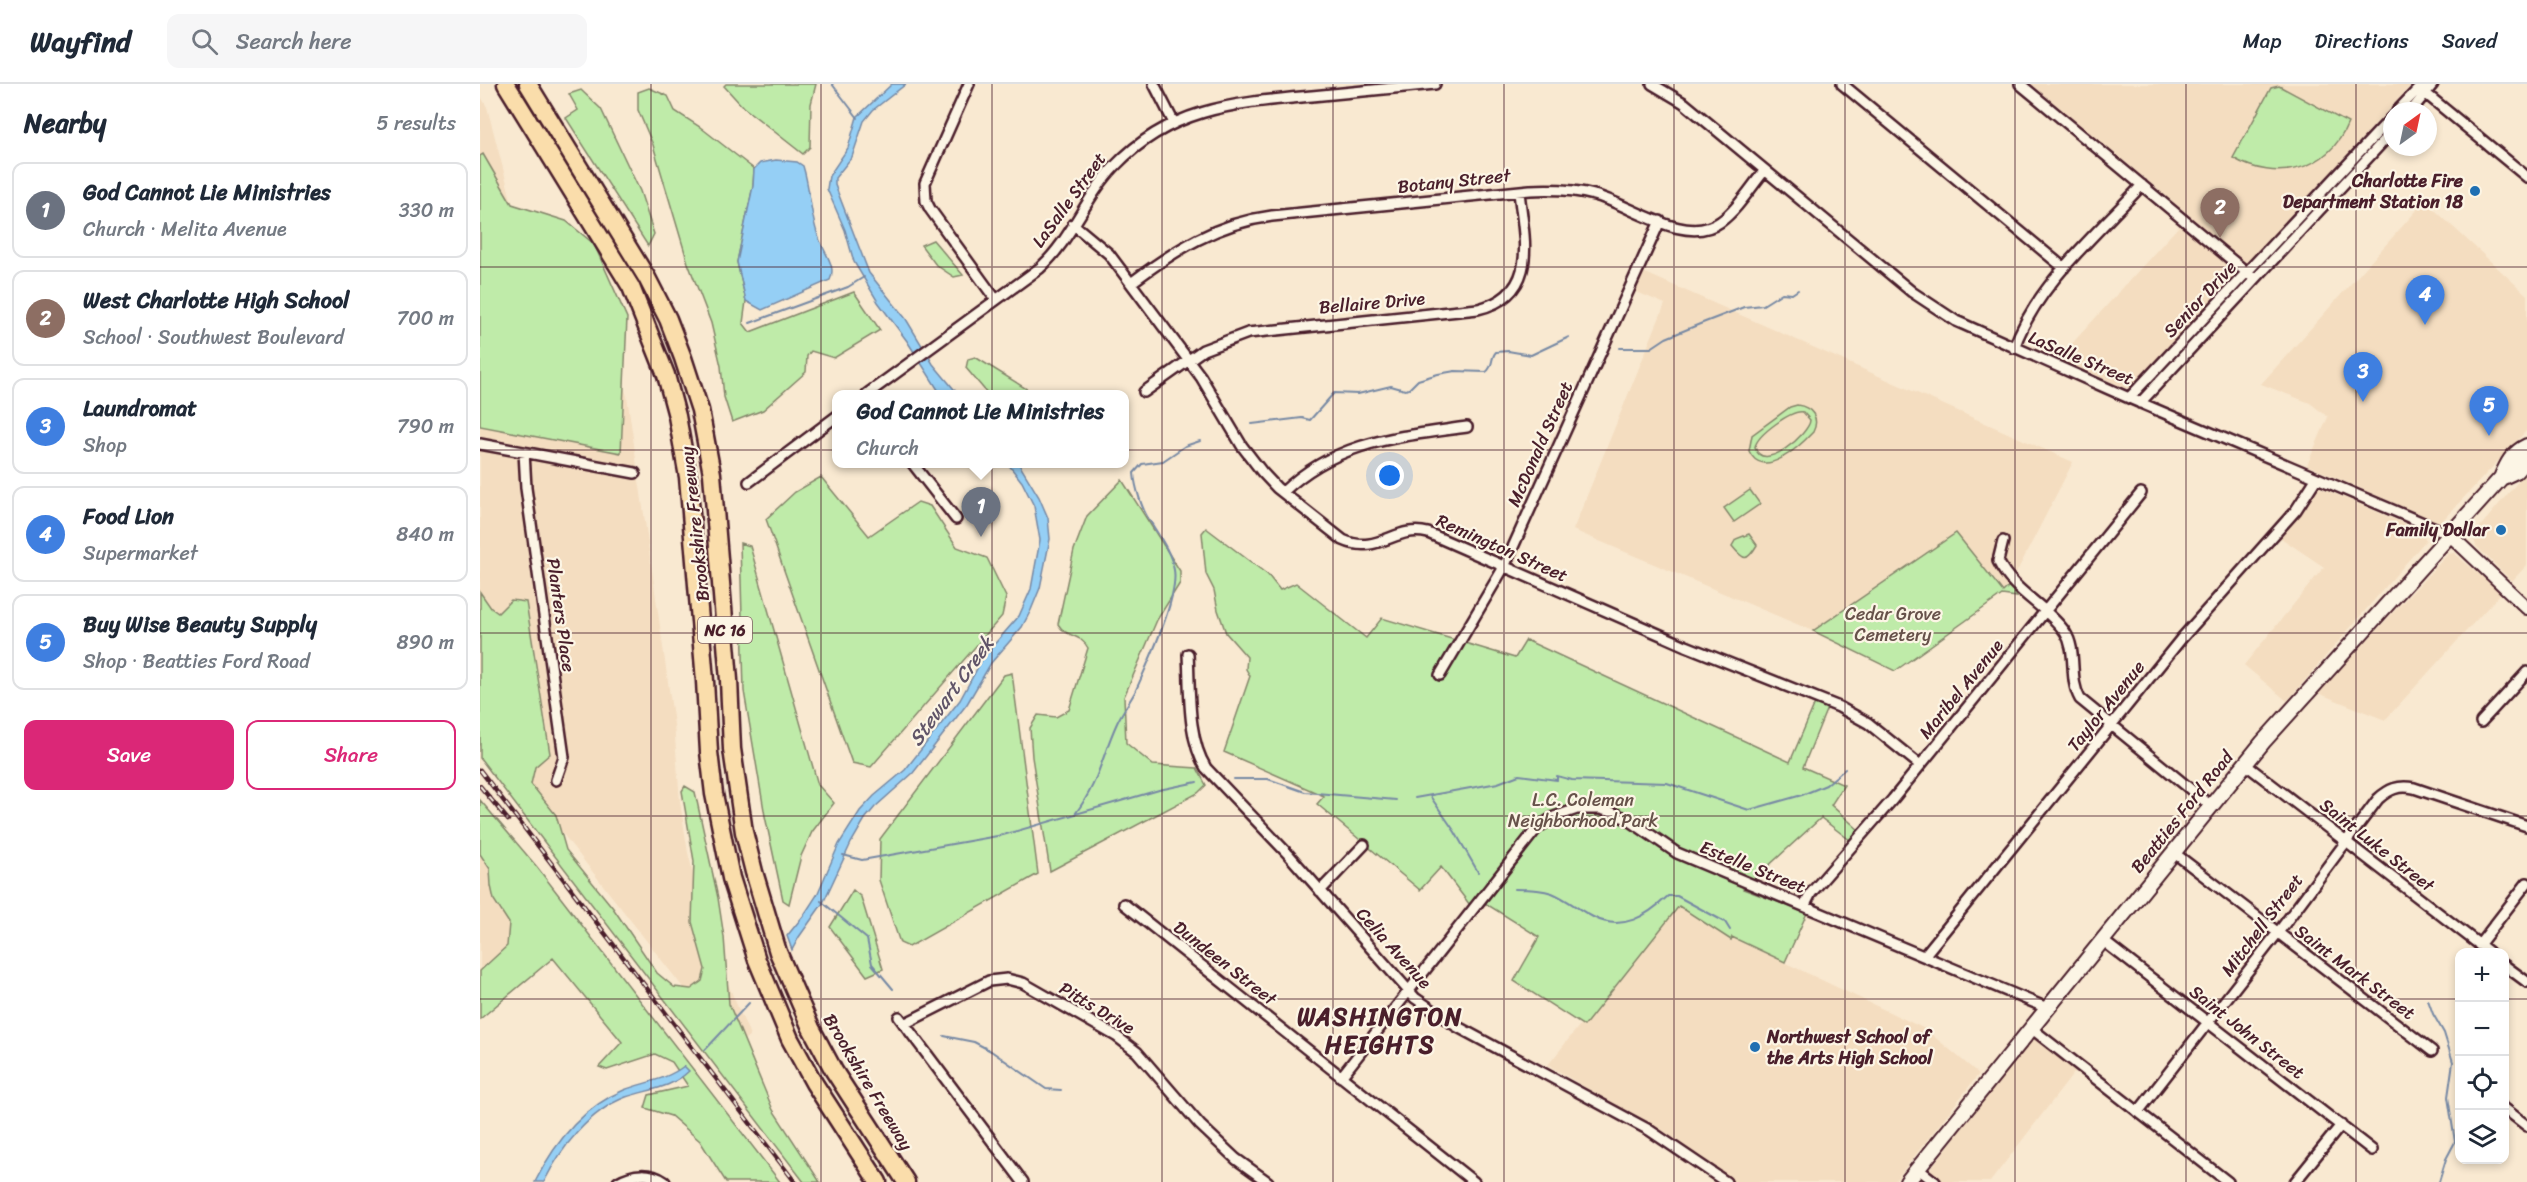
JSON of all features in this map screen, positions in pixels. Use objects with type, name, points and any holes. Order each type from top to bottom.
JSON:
[{"type":"highway","name":"Brookshire Freeway","points":[[506,84],[631,287],[663,365],[677,416],[688,477],[709,752],[716,805],[731,878],[757,960],[790,1039],[814,1083],[878,1182]]},
{"type":"highway","name":"Brookshire Freeway","points":[[528,84],[647,278],[668,319],[683,358],[700,410],[712,474],[729,680],[732,749],[741,811],[754,872],[778,952],[812,1028],[834,1071],[906,1182]]},
{"type":"main road","name":"Beatties Ford Road","points":[[2501,478],[2507,462],[2519,450],[2527,446]]},
{"type":"main road","name":"Beatties Ford Road","points":[[1906,1182],[2305,693],[2501,478],[2516,471],[2527,459]]},
{"type":"street","points":[[969,84],[928,174],[924,192],[930,209],[996,300]]},
{"type":"street","points":[[1154,84],[1174,123]]},
{"type":"street","name":"LaSalle Street","points":[[872,390],[1051,258],[1096,188],[1114,166],[1141,143],[1174,123],[1202,111],[1242,102],[1435,84]]},
{"type":"street","name":"LaSalle Street","points":[[1652,84],[1684,103],[1924,301],[1956,321],[2140,403],[2449,534],[2527,608]]},
{"type":"street","points":[[1842,84],[2064,268]]},
{"type":"street","points":[[2020,84],[2255,279]]},
{"type":"street","points":[[2408,102],[2433,84]]},
{"type":"street","points":[[2423,89],[2527,177]]},
{"type":"street","name":"Senior Drive","points":[[2129,398],[2383,127]]},
{"type":"street","name":"Senior Drive","points":[[2140,403],[2383,142]]},
{"type":"street","name":"Botany Street","points":[[1131,283],[1183,246],[1201,236],[1239,222],[1272,216],[1551,189],[1594,195],[1687,231],[1698,231],[1711,227],[1727,215],[1765,170]]},
{"type":"street","points":[[2014,348],[2032,307],[2064,268],[2142,185]]},
{"type":"street","name":"Bellaire Drive","points":[[1144,392],[1216,344],[1248,333],[1478,309],[1495,304],[1512,291],[1524,268],[1525,252],[1519,192]]},
{"type":"street","name":"McDonald Street","points":[[1440,675],[1504,567],[1660,221]]},
{"type":"street","name":"Remington Street","points":[[1073,224],[1098,242],[1131,283],[1189,360],[1250,457],[1262,472],[1283,492],[1343,540],[1352,544],[1369,545],[1408,531],[1423,532],[1686,646],[1839,706],[1868,723],[1920,765]]},
{"type":"street","points":[[749,482],[832,420]]},
{"type":"street","points":[[1283,492],[1310,468],[1370,443],[1398,436],[1467,427]]},
{"type":"street","points":[[480,444],[635,473]]},
{"type":"street","name":"Planters Place","points":[[524,452],[526,488],[564,757],[556,780]]},
{"type":"street","points":[[915,468],[956,519]]},
{"type":"street","name":"Taylor Avenue","points":[[1924,956],[2181,639],[2296,510],[2316,479]]},
{"type":"street","name":"Maribel Avenue","points":[[1805,905],[1811,893],[1850,851],[2141,493]]},
{"type":"street","points":[[2002,541],[1998,558],[2000,566],[2018,588],[2058,624],[2070,641],[2074,683],[2080,699],[2211,806]]},
{"type":"street","name":"Celia Avenue","points":[[1188,654],[1195,741],[1200,758],[1409,992],[1440,1017],[1649,1130],[1726,1182]]},
{"type":"street","points":[[2481,722],[2527,672]]},
{"type":"street","name":"Saint Luke Street","points":[[2245,764],[2484,948]]},
{"type":"street","name":"Mitchell Street","points":[[2138,1112],[2209,1023],[2378,799],[2390,789],[2404,786],[2527,826]]},
{"type":"street","name":"Estelle Street","points":[[1341,1077],[1537,828],[1563,813],[1588,808],[1619,815],[1677,853],[2047,1008]]},
{"type":"street","points":[[1320,891],[1364,845]]},
{"type":"street","name":"Saint Mark Street","points":[[2173,852],[2432,1051]]},
{"type":"street","points":[[2480,945],[2527,883]]},
{"type":"street","name":"Dundeen Street","points":[[1124,904],[1471,1181]]},
{"type":"street","name":"Saint John Street","points":[[2102,940],[2372,1150]]},
{"type":"street","points":[[2509,968],[2527,982]]},
{"type":"street","name":"Pitts Drive","points":[[1023,1182],[902,1020],[989,981],[1008,979],[1023,983],[1116,1036],[1137,1052],[1200,1125],[1236,1159],[1268,1182]]},
{"type":"street","points":[[2031,1028],[2228,1182]]},
{"type":"street","points":[[2507,1110],[2527,1126]]},
{"type":"street","points":[[2295,1182],[2341,1125]]},
{"type":"street","points":[[1917,1168],[1935,1182]]},
{"type":"street","points":[[618,1182],[634,1175],[645,1175],[655,1176],[665,1182]]},
{"type":"shaded area","points":[[2031,84],[2412,84],[2395,102],[2383,102],[2383,116],[2135,386],[2125,388],[2058,359],[2189,215]]},
{"type":"shaded area","points":[[480,95],[487,107],[540,310],[601,321],[627,396],[674,724],[680,802],[688,853],[703,913],[721,968],[750,1035],[732,1050],[480,728]]},
{"type":"shaded area","points":[[2425,201],[2527,295],[2527,430],[2442,521],[2435,521],[2307,465],[2328,417],[2310,403],[2261,384]]},
{"type":"shaded area","points":[[1641,271],[2073,462],[2010,585],[2003,593],[1956,533],[1813,631],[1573,530],[1665,304],[1632,290]]},
{"type":"shaded area","points":[[2527,471],[2527,565],[2512,581],[2476,546],[2473,535]]},
{"type":"shaded area","points":[[2317,486],[2421,531],[2426,540],[2287,701],[2244,665],[2324,567],[2278,536]]},
{"type":"shaded area","points":[[2454,553],[2501,593],[2385,720],[2318,693],[2448,554]]},
{"type":"shaded area","points":[[480,854],[490,869],[494,900],[509,923],[507,946],[480,971]]},
{"type":"shaded area","name":"Northwest School of the Arts High School","points":[[1679,901],[1731,937],[1925,1029],[1979,1074],[1894,1182],[1733,1182],[1658,1131],[1548,1065]]},
{"type":"shaded area","points":[[2035,1036],[2077,1069],[1990,1182],[1920,1182]]},
{"type":"green space","points":[[726,84],[816,84],[811,104],[810,147],[803,154],[743,107],[724,86]]},
{"type":"green space","points":[[2279,86],[2348,123],[2339,139],[2315,162],[2283,171],[2250,166],[2233,158],[2271,88]]},
{"type":"green space","points":[[649,88],[668,96],[675,111],[700,127],[754,169],[753,186],[737,262],[746,301],[743,323],[750,332],[854,292],[880,330],[834,358],[811,351],[807,356],[806,372],[763,410],[732,422],[724,397],[721,366],[711,323],[688,263],[653,145],[638,110],[638,92]]},
{"type":"green space","points":[[581,90],[601,109],[640,191],[654,234],[648,246],[566,118],[578,110],[569,94]]},
{"type":"green space","points":[[483,154],[512,204],[566,221],[594,244],[627,318],[621,453],[480,426],[480,156]]},
{"type":"green space","points":[[933,240],[963,275],[954,277],[936,265],[921,245]]},
{"type":"green space","points":[[975,357],[1028,390],[985,390],[966,368],[968,359]]},
{"type":"green space","points":[[1802,406],[1813,414],[1816,422],[1813,432],[1799,446],[1781,458],[1763,463],[1755,459],[1749,451],[1752,435],[1790,407]],"holes":[[[1803,412],[1810,420],[1802,434],[1785,449],[1767,456],[1759,454],[1755,447],[1757,442],[1783,419]]]},
{"type":"green space","points":[[821,477],[869,536],[918,502],[930,506],[957,547],[987,558],[1006,597],[1002,616],[871,767],[852,763],[766,519],[795,492]]},
{"type":"green space","points":[[1122,480],[1180,571],[1180,583],[1157,620],[1124,697],[1126,743],[1153,765],[1197,768],[1206,785],[1198,793],[1050,871],[1032,757],[1030,728],[1038,715],[1056,717],[1069,710],[1088,648],[1081,640],[1065,632],[1058,624],[1074,550],[1087,516]]},
{"type":"green space","points":[[1750,490],[1760,504],[1734,522],[1724,508]]},
{"type":"green space","name":"L.C. Coleman Neighborhood Park","points":[[1206,528],[1268,575],[1280,590],[1296,583],[1366,638],[1382,618],[1515,658],[1526,640],[1790,762],[1815,703],[1827,708],[1803,767],[1844,785],[1831,805],[1860,831],[1851,841],[1821,818],[1743,889],[1807,913],[1785,962],[1732,937],[1731,940],[1679,906],[1584,1026],[1514,981],[1539,937],[1480,900],[1473,909],[1441,867],[1420,890],[1317,804],[1324,796],[1224,752],[1250,676],[1246,669],[1247,657],[1226,633],[1214,590],[1206,574],[1202,533]]},
{"type":"green space","name":"Cedar Grove Cemetery","points":[[1956,533],[2003,592],[2010,585],[2017,597],[2002,595],[1895,671],[1813,631]]},
{"type":"green space","points":[[1749,534],[1757,545],[1748,557],[1743,557],[1732,546],[1736,539]]},
{"type":"green space","points":[[740,543],[750,546],[818,785],[834,803],[812,832],[801,856],[789,904],[783,900],[765,816],[744,691]]},
{"type":"green space","points":[[480,592],[491,608],[498,613],[511,600],[526,602],[550,754],[535,767],[531,784],[556,815],[566,850],[613,908],[657,973],[674,987],[691,989],[702,981],[705,969],[692,922],[694,861],[682,791],[685,786],[695,792],[718,898],[724,937],[729,1004],[773,1110],[820,1182],[804,1182],[480,758]]},
{"type":"green space","points":[[1012,673],[1038,874],[909,947],[900,943],[879,880],[880,839],[1004,675]]},
{"type":"green space","points":[[480,800],[537,867],[780,1182],[726,1182],[700,1141],[671,1116],[645,1108],[649,1095],[688,1086],[672,1062],[655,1054],[607,1070],[599,1067],[622,1042],[553,958],[480,1019],[480,971],[507,946],[509,923],[494,900],[490,869],[480,854]]},
{"type":"green space","points":[[853,890],[861,897],[883,969],[867,976],[830,927]]},
{"type":"water","points":[[892,84],[906,84],[873,110],[864,121],[852,157],[835,178],[835,185],[869,273],[906,319],[933,364],[955,390],[938,390],[907,341],[878,302],[854,262],[845,230],[827,189],[829,176],[848,148],[857,117]]},
{"type":"water","points":[[776,160],[797,162],[803,166],[815,226],[830,262],[832,275],[830,280],[762,310],[746,301],[737,262],[753,186],[754,169],[760,163]]},
{"type":"water","points":[[1011,468],[1021,468],[1039,497],[1048,518],[1050,539],[1040,588],[1031,610],[1022,627],[991,663],[967,704],[913,773],[865,819],[823,903],[792,950],[787,936],[817,895],[839,844],[860,811],[905,770],[960,700],[984,656],[1019,616],[1031,589],[1040,540],[1034,506],[1022,482]]},
{"type":"water","points":[[684,1066],[689,1071],[675,1082],[626,1097],[600,1111],[568,1144],[544,1182],[535,1182],[551,1154],[571,1128],[595,1106],[624,1090],[663,1078]]},
{"type":"waterway","points":[[832,84],[858,118]]},
{"type":"waterway","points":[[750,323],[848,287],[864,277]]},
{"type":"waterway","points":[[1620,348],[1651,348],[1666,338],[1700,324],[1744,307],[1763,305],[1782,293],[1792,294],[1798,290]]},
{"type":"waterway","points":[[1252,424],[1302,418],[1310,420],[1334,393],[1358,394],[1391,386],[1405,390],[1418,380],[1438,374],[1455,371],[1486,372],[1496,352],[1508,351],[1531,355],[1569,337]]},
{"type":"waterway","points":[[1075,814],[1089,792],[1117,723],[1147,666],[1172,597],[1174,582],[1172,563],[1164,544],[1144,511],[1134,473],[1142,464],[1163,461],[1185,446],[1200,441]]},
{"type":"waterway","points":[[1415,798],[1498,783],[1519,775],[1557,780],[1557,776],[1572,780],[1667,783],[1749,810],[1802,795],[1826,785],[1845,769]]},
{"type":"waterway","points":[[1234,779],[1268,779],[1305,792],[1396,800]]},
{"type":"waterway","points":[[843,855],[862,860],[1003,835],[1159,790],[1197,782]]},
{"type":"waterway","points":[[1430,796],[1455,832],[1478,872]]},
{"type":"waterway","points":[[1515,889],[1552,893],[1593,917],[1614,923],[1634,920],[1652,910],[1668,896],[1677,896],[1725,922],[1730,930]]},
{"type":"waterway","points":[[821,901],[867,939],[872,964],[893,989]]},
{"type":"waterway","points":[[2428,1000],[2444,1033],[2453,1062],[2448,1097],[2455,1142],[2446,1159],[2439,1182]]},
{"type":"waterway","name":"Stewart Creek","points":[[705,1050],[749,1003]]},
{"type":"waterway","points":[[944,1036],[974,1042],[1046,1089],[1061,1090]]},
{"type":"railway","points":[[480,770],[795,1182]]},
{"type":"railway","points":[[480,786],[508,820]]},
{"type":"place","name":"Charlotte Fire Department Station 18","points":[[2475,191]]},
{"type":"place","name":"West Charlotte High School","points":[[2220,238]]},
{"type":"place","name":"Food Lion","points":[[2425,325]]},
{"type":"place","name":"Laundromat","points":[[2363,402]]},
{"type":"place","name":"Buy Wise Beauty Supply","points":[[2489,436]]},
{"type":"place","name":"Family Dollar","points":[[2501,530]]},
{"type":"place","name":"God Cannot Lie Ministries","points":[[981,537]]},
{"type":"place","name":"Northwest School of the Arts High School","points":[[1755,1047]]},
{"type":"district","name":"WASHINGTON HEIGHTS","points":[[1380,1031]]}]
